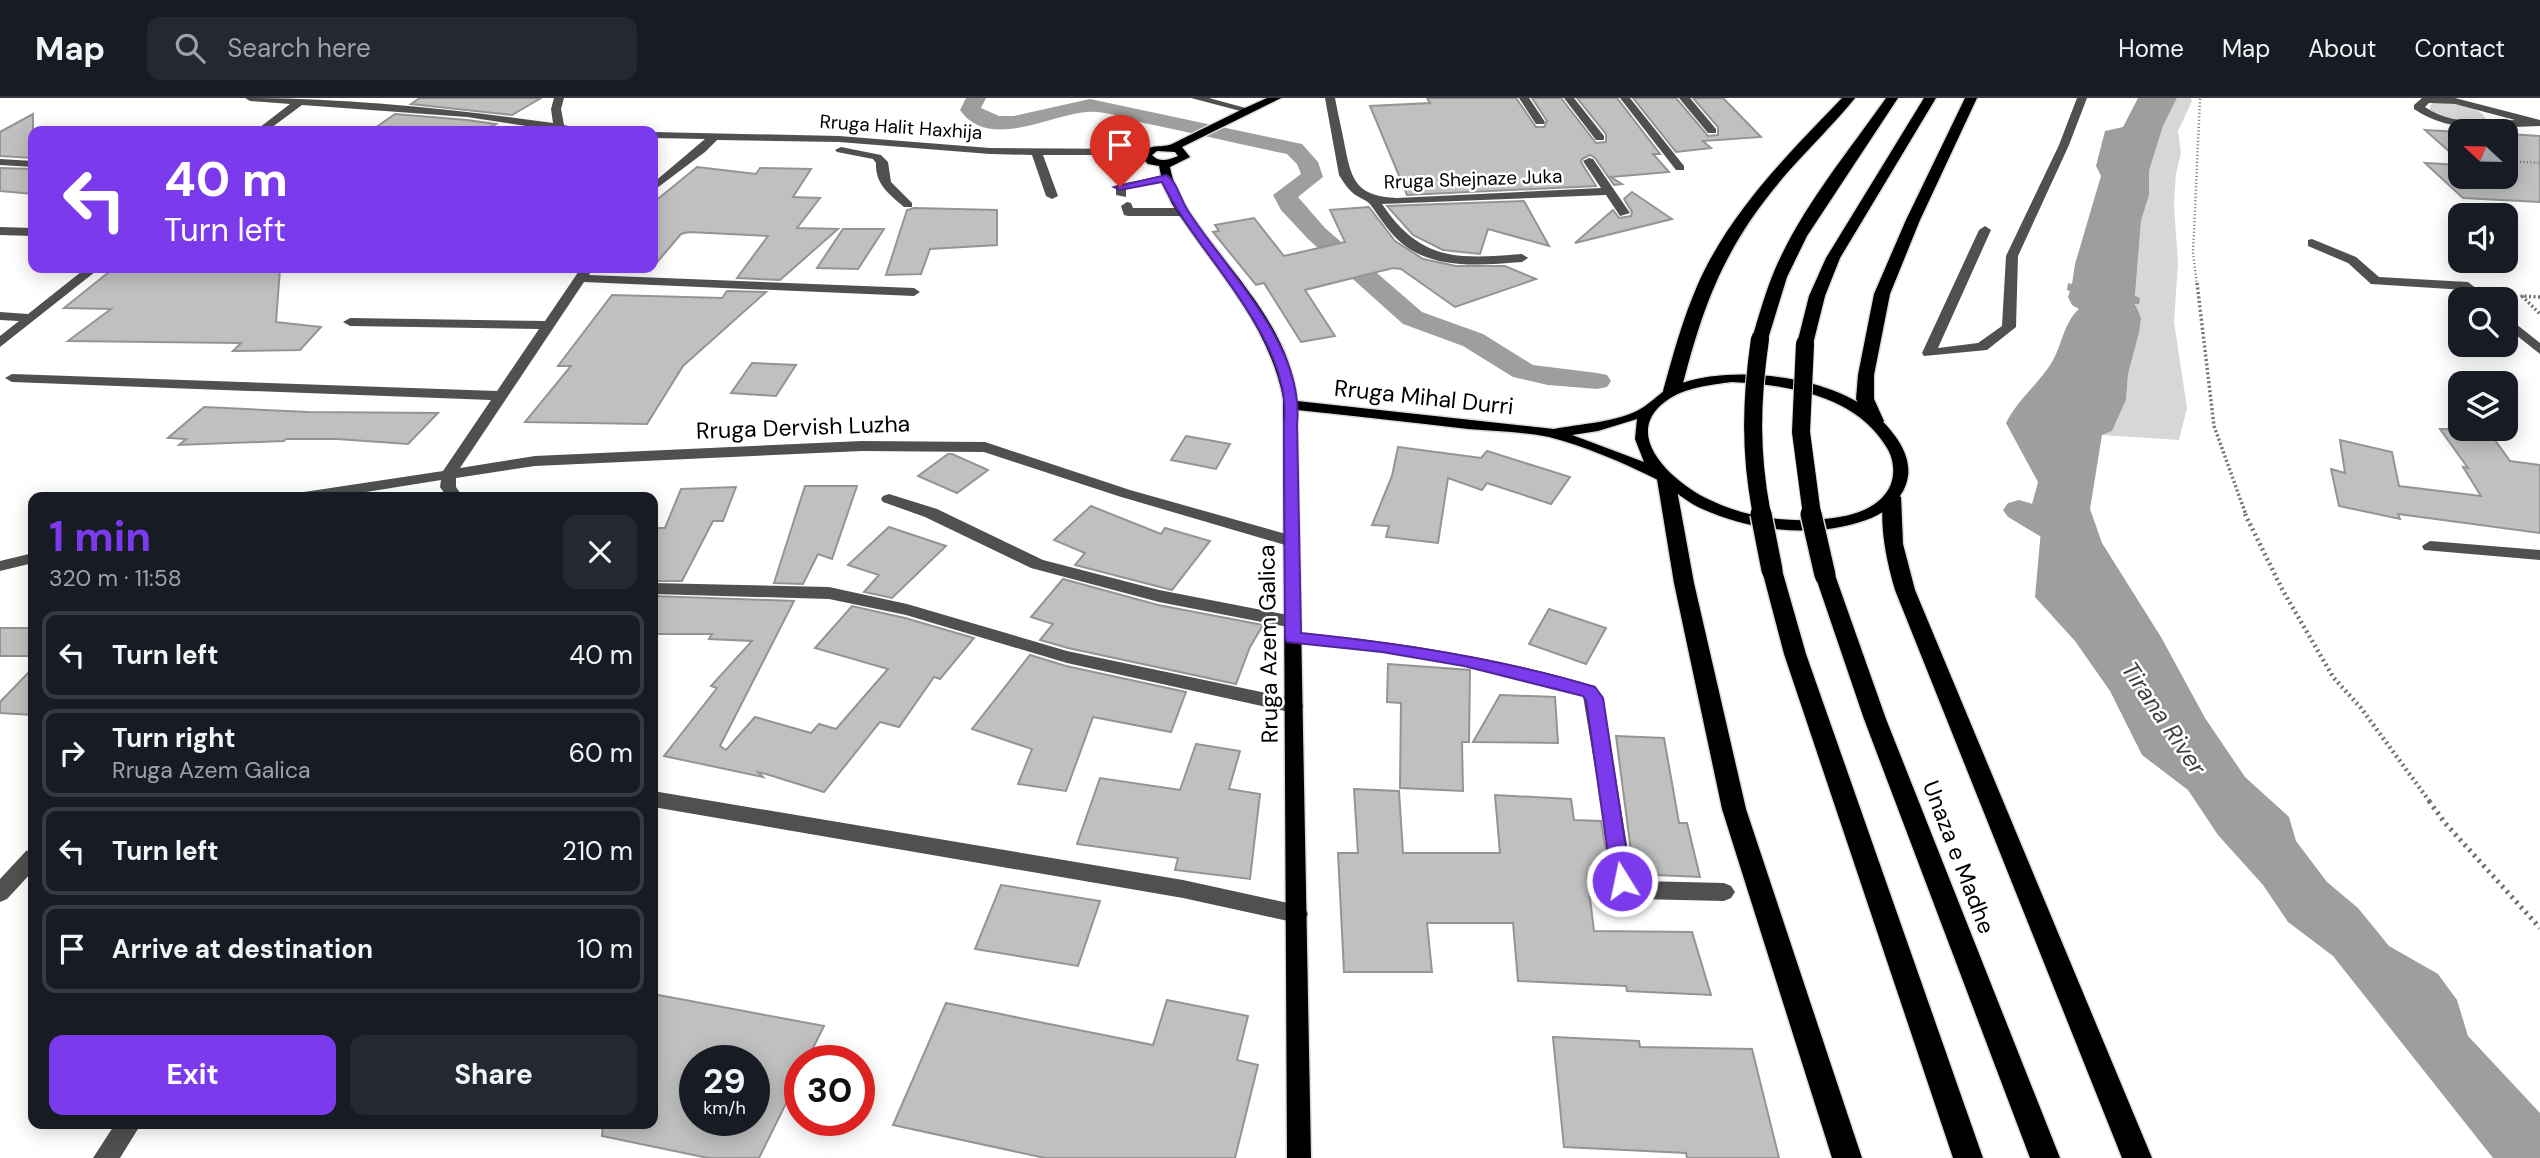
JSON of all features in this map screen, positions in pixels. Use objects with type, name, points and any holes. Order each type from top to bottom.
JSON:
[{"type":"highway","points":[[1672,391],[1694,313],[1726,248],[1774,181],[1849,98]]},
{"type":"highway","points":[[1892,98],[1788,259],[1772,297],[1760,339],[1752,397],[1755,479],[1772,570],[1795,654],[1968,1158]]},
{"type":"highway","name":"Unaza e Madhe","points":[[1930,98],[1833,258],[1818,296],[1805,344],[1799,390],[1801,446],[1810,513],[1825,575],[1875,719],[2045,1158]]},
{"type":"highway","points":[[1875,422],[1865,399],[1866,375],[1882,294],[1913,220],[1971,98]]},
{"type":"highway","points":[[1666,479],[1684,583],[1734,809],[1847,1158]]},
{"type":"highway","points":[[1892,497],[1889,522],[1905,590],[2137,1158]]},
{"type":"main road","points":[[1173,148],[1217,124],[1276,98]]},
{"type":"main road","points":[[1155,148],[1173,148],[1182,152],[1184,157],[1165,171],[1146,158],[1147,152],[1155,148]]},
{"type":"main road","name":"Rruga Azem Galica","points":[[1165,171],[1183,212],[1252,307],[1270,339],[1280,359],[1292,405],[1291,541],[1299,1158]]},
{"type":"main road","points":[[1550,433],[1611,453],[1666,479],[1689,495],[1717,509],[1751,520],[1785,525],[1819,526],[1850,521],[1874,511],[1892,497],[1900,480],[1901,462],[1893,443],[1875,422],[1826,395],[1779,381],[1743,378],[1710,380],[1672,391],[1658,400],[1648,411],[1642,424],[1642,441],[1650,460],[1666,479]]},
{"type":"main road","name":"Rruga Mihal Durri","points":[[1292,405],[1550,433]]},
{"type":"main road","points":[[1550,433],[1598,426],[1648,411]]},
{"type":"street","points":[[250,98],[326,100],[467,114],[546,126]]},
{"type":"street","points":[[559,98],[556,109],[559,126]]},
{"type":"street","points":[[1196,98],[1248,110]]},
{"type":"street","name":"Rruga Shejnaze Juka","points":[[1330,98],[1345,175],[1358,194],[1373,200],[1446,200],[1608,191]]},
{"type":"street","points":[[1524,98],[1540,122]]},
{"type":"street","points":[[1569,98],[1600,138]]},
{"type":"street","points":[[1625,98],[1680,168]]},
{"type":"street","points":[[1684,98],[1712,131]]},
{"type":"street","points":[[1985,230],[1929,354],[1982,347],[2009,327],[2012,256],[2064,145],[2082,98]]},
{"type":"street","points":[[2440,99],[2538,123],[2460,124],[2439,119],[2418,107],[2426,100],[2440,99]]},
{"type":"street","points":[[267,126],[301,101]]},
{"type":"street","name":"Rruga Halit Haxhija","points":[[658,135],[711,140],[839,139],[958,150],[1147,152]]},
{"type":"street","points":[[658,184],[711,140],[864,153],[877,157],[882,162],[881,178],[887,187],[908,205]]},
{"type":"street","points":[[1036,151],[1052,196]]},
{"type":"street","name":"Rruga Shejnaze Juka","points":[[1589,160],[1624,213]]},
{"type":"street","points":[[0,162],[28,164]]},
{"type":"street","points":[[1165,171],[1120,187],[1128,212],[1183,212]]},
{"type":"street","points":[[1373,200],[1398,233],[1440,260],[1468,262],[1522,258]]},
{"type":"street","points":[[0,231],[28,232]]},
{"type":"street","points":[[2312,243],[2352,260],[2376,282],[2469,287]]},
{"type":"street","points":[[0,343],[88,273]]},
{"type":"street","points":[[452,492],[448,487],[449,472],[584,273],[914,292]]},
{"type":"street","points":[[0,316],[32,318]]},
{"type":"street","points":[[350,322],[550,325]]},
{"type":"street","points":[[2518,331],[2540,350]]},
{"type":"street","points":[[12,378],[503,396]]},
{"type":"street","name":"Rruga Dervish Luzha","points":[[333,492],[449,472],[535,461],[862,446],[966,445],[985,447],[1124,493],[1291,541]]},
{"type":"street","points":[[889,499],[942,518],[1037,565],[1293,630],[1464,660],[1589,691],[1594,698],[1622,881],[1638,890],[1724,892]]},
{"type":"street","points":[[2430,546],[2540,555]]},
{"type":"street","points":[[0,566],[28,559]]},
{"type":"street","points":[[658,588],[829,593],[943,620],[1067,657],[1294,706]]},
{"type":"street","points":[[658,800],[1183,889],[1297,914]]},
{"type":"street","points":[[0,893],[28,863]]},
{"type":"street","points":[[105,1158],[125,1129]]},
{"type":"path","points":[[2200,98],[2193,253],[2214,426],[2244,510],[2282,589],[2333,677],[2368,717],[2445,823],[2540,928]]},
{"type":"path","points":[[2518,162],[2540,163]]},
{"type":"path","points":[[2540,298],[2522,296],[2540,314]]},
{"type":"shaded area","points":[[2177,98],[2191,98],[2192,101],[2178,131],[2181,153],[2174,204],[2178,264],[2174,322],[2187,408],[2179,440],[2102,435],[2112,431],[2126,400],[2128,374],[2139,333],[2135,297],[2141,221],[2149,195],[2149,171],[2163,126]]},
{"type":"shaded area","points":[[2456,104],[2470,107],[2486,119],[2449,119],[2430,110],[2430,105]]},
{"type":"water","name":"Tirana River","points":[[2138,98],[2177,98],[2163,126],[2149,171],[2149,195],[2141,221],[2135,296],[2140,298],[2139,304],[2135,304],[2141,318],[2128,374],[2126,400],[2112,431],[2102,435],[2090,509],[2102,543],[2161,637],[2205,718],[2245,777],[2289,817],[2296,841],[2327,882],[2358,908],[2389,946],[2438,974],[2457,1000],[2468,1036],[2540,1113],[2540,1158],[2493,1158],[2333,956],[2288,922],[2263,885],[2218,835],[2188,790],[2142,755],[2110,691],[2075,641],[2035,597],[2041,530],[2031,508],[2038,482],[2006,423],[2052,362],[2070,320],[2079,309],[2072,305],[2068,297],[2068,283],[2072,284],[2075,264],[2101,176],[2096,166],[2105,131],[2123,127]]},
{"type":"building","points":[[420,98],[541,98],[512,115],[411,104]]},
{"type":"building","points":[[1427,98],[1516,98],[1536,127],[1544,127],[1547,121],[1532,98],[1561,98],[1596,143],[1606,142],[1606,134],[1577,98],[1617,98],[1660,154],[1653,154],[1669,172],[1611,177],[1622,184],[1614,185],[1590,155],[1581,162],[1596,186],[1407,195],[1370,106],[1430,103]]},
{"type":"building","points":[[1633,98],[1676,98],[1708,136],[1718,135],[1718,127],[1693,98],[1723,98],[1761,137],[1703,141],[1711,148],[1676,152]]},
{"type":"building","points":[[33,114],[33,126],[28,126],[28,158],[0,156],[0,132]]},
{"type":"building","points":[[395,114],[496,124],[492,126],[378,126]]},
{"type":"building","points":[[2425,130],[2448,131],[2448,150]]},
{"type":"building","points":[[2518,135],[2540,136],[2540,202],[2463,198],[2453,189],[2518,189]]},
{"type":"building","points":[[2425,163],[2448,164],[2448,184]]},
{"type":"building","points":[[697,167],[756,174],[760,168],[811,169],[793,197],[820,198],[797,228],[838,229],[780,280],[737,278],[768,236],[689,232],[681,234],[658,261],[658,199]]},
{"type":"building","points":[[0,168],[28,169],[28,194],[0,191]]},
{"type":"building","points":[[1632,192],[1672,219],[1575,243],[1613,210],[1619,218],[1631,216],[1632,212],[1624,199]]},
{"type":"building","points":[[1524,201],[1549,246],[1488,229],[1480,254],[1443,250],[1413,235],[1387,206]]},
{"type":"building","points":[[1369,207],[1395,241],[1423,259],[1456,266],[1505,266],[1536,279],[1455,307],[1401,269],[1393,268],[1305,290],[1335,336],[1301,342],[1264,283],[1256,285],[1213,232],[1219,231],[1215,225],[1254,218],[1284,256],[1345,242],[1330,210]]},
{"type":"building","points":[[907,210],[997,210],[997,245],[930,249],[921,274],[886,275]]},
{"type":"building","points":[[843,229],[884,229],[858,269],[817,268]]},
{"type":"building","points":[[108,273],[280,273],[276,322],[321,327],[300,350],[233,351],[241,343],[68,341],[111,309],[64,308]]},
{"type":"building","points":[[727,291],[766,292],[683,366],[647,424],[525,422],[571,366],[558,366],[612,295],[722,298]]},
{"type":"building","points":[[752,363],[796,365],[776,396],[731,393]]},
{"type":"building","points":[[204,407],[307,412],[438,413],[408,444],[286,439],[179,445],[186,439],[168,438]]},
{"type":"building","points":[[2440,429],[2448,429],[2448,440]]},
{"type":"building","points":[[1186,436],[1230,444],[1216,469],[1171,460]]},
{"type":"building","points":[[2340,440],[2392,452],[2399,486],[2481,496],[2463,467],[2468,468],[2449,441],[2496,441],[2510,461],[2540,465],[2540,533],[2398,514],[2400,519],[2339,506],[2331,469],[2345,473]]},
{"type":"building","points":[[1398,447],[1481,458],[1487,451],[1570,477],[1551,504],[1487,483],[1482,490],[1448,478],[1438,543],[1386,537],[1389,526],[1372,525],[1392,476]]},
{"type":"building","points":[[948,454],[988,470],[957,493],[918,476]]},
{"type":"building","points":[[805,486],[857,486],[832,559],[818,554],[803,584],[774,583]]},
{"type":"building","points":[[736,487],[723,521],[713,521],[682,581],[658,581],[658,528],[665,528],[681,489]]},
{"type":"building","points":[[1091,506],[1161,534],[1165,528],[1210,541],[1172,590],[1075,565],[1085,553],[1054,540]]},
{"type":"building","points":[[889,527],[946,546],[892,598],[864,592],[879,575],[848,565]]},
{"type":"building","points":[[1063,579],[1158,605],[1263,625],[1250,647],[1236,684],[1068,648],[1040,640],[1053,624],[1031,617]]},
{"type":"building","points":[[658,596],[794,601],[720,746],[726,750],[755,717],[811,733],[819,724],[836,729],[888,669],[815,648],[852,606],[974,638],[940,679],[934,677],[899,727],[880,722],[824,792],[758,772],[763,777],[664,756],[717,688],[711,686],[752,641],[709,639],[712,634],[658,634]]},
{"type":"building","points":[[1549,609],[1606,628],[1586,664],[1529,644]]},
{"type":"building","points":[[0,628],[28,628],[28,656],[0,656]]},
{"type":"building","points":[[1030,655],[1066,666],[1186,692],[1171,732],[1093,717],[1066,791],[1018,784],[1032,749],[972,729]]},
{"type":"building","points":[[1388,664],[1470,670],[1469,742],[1462,742],[1463,791],[1400,788],[1401,703],[1387,702]]},
{"type":"building","points":[[28,673],[28,715],[0,713],[0,702]]},
{"type":"building","points":[[1500,695],[1555,697],[1558,743],[1473,742]]},
{"type":"building","points":[[1616,736],[1664,738],[1679,823],[1687,823],[1700,877],[1634,874]]},
{"type":"building","points":[[1196,744],[1240,751],[1229,789],[1260,794],[1250,879],[1175,870],[1178,858],[1077,844],[1100,778],[1180,790]]},
{"type":"building","points":[[1354,789],[1399,791],[1403,853],[1500,853],[1495,795],[1571,799],[1574,820],[1601,821],[1610,874],[1587,874],[1594,931],[1692,932],[1711,995],[1627,991],[1626,986],[1518,981],[1513,923],[1427,923],[1432,972],[1344,972],[1338,853],[1358,853]]},
{"type":"building","points":[[1001,885],[1100,901],[1078,966],[975,949]]},
{"type":"building","points":[[658,995],[824,1026],[814,1045],[784,1045],[784,1107],[770,1136],[770,1045],[679,1045],[679,1136],[770,1136],[759,1158],[708,1158],[602,1136],[603,1129],[658,1129]]},
{"type":"building","points":[[1167,1000],[1248,1016],[1237,1060],[1258,1065],[1235,1158],[1045,1158],[893,1125],[946,1003],[1153,1045]]},
{"type":"building","points":[[1553,1037],[1639,1041],[1640,1047],[1752,1049],[1779,1158],[1687,1158],[1686,1153],[1564,1147]]},
{"type":"waterway","points":[[976,98],[970,110],[984,119],[998,123],[1014,123],[1090,105],[1294,149],[1307,162],[1312,177],[1285,195],[1290,205],[1316,233],[1405,312],[1422,323],[1473,340],[1507,364],[1523,371],[1540,376],[1597,381]]},
{"type":"waterway","points":[[2019,510],[2073,539]]},
{"type":"route","points":[[1120,187],[1166,178],[1181,210],[1252,307],[1280,359],[1292,405],[1293,638],[1382,646],[1464,660],[1589,691],[1594,698],[1622,881]]}]
